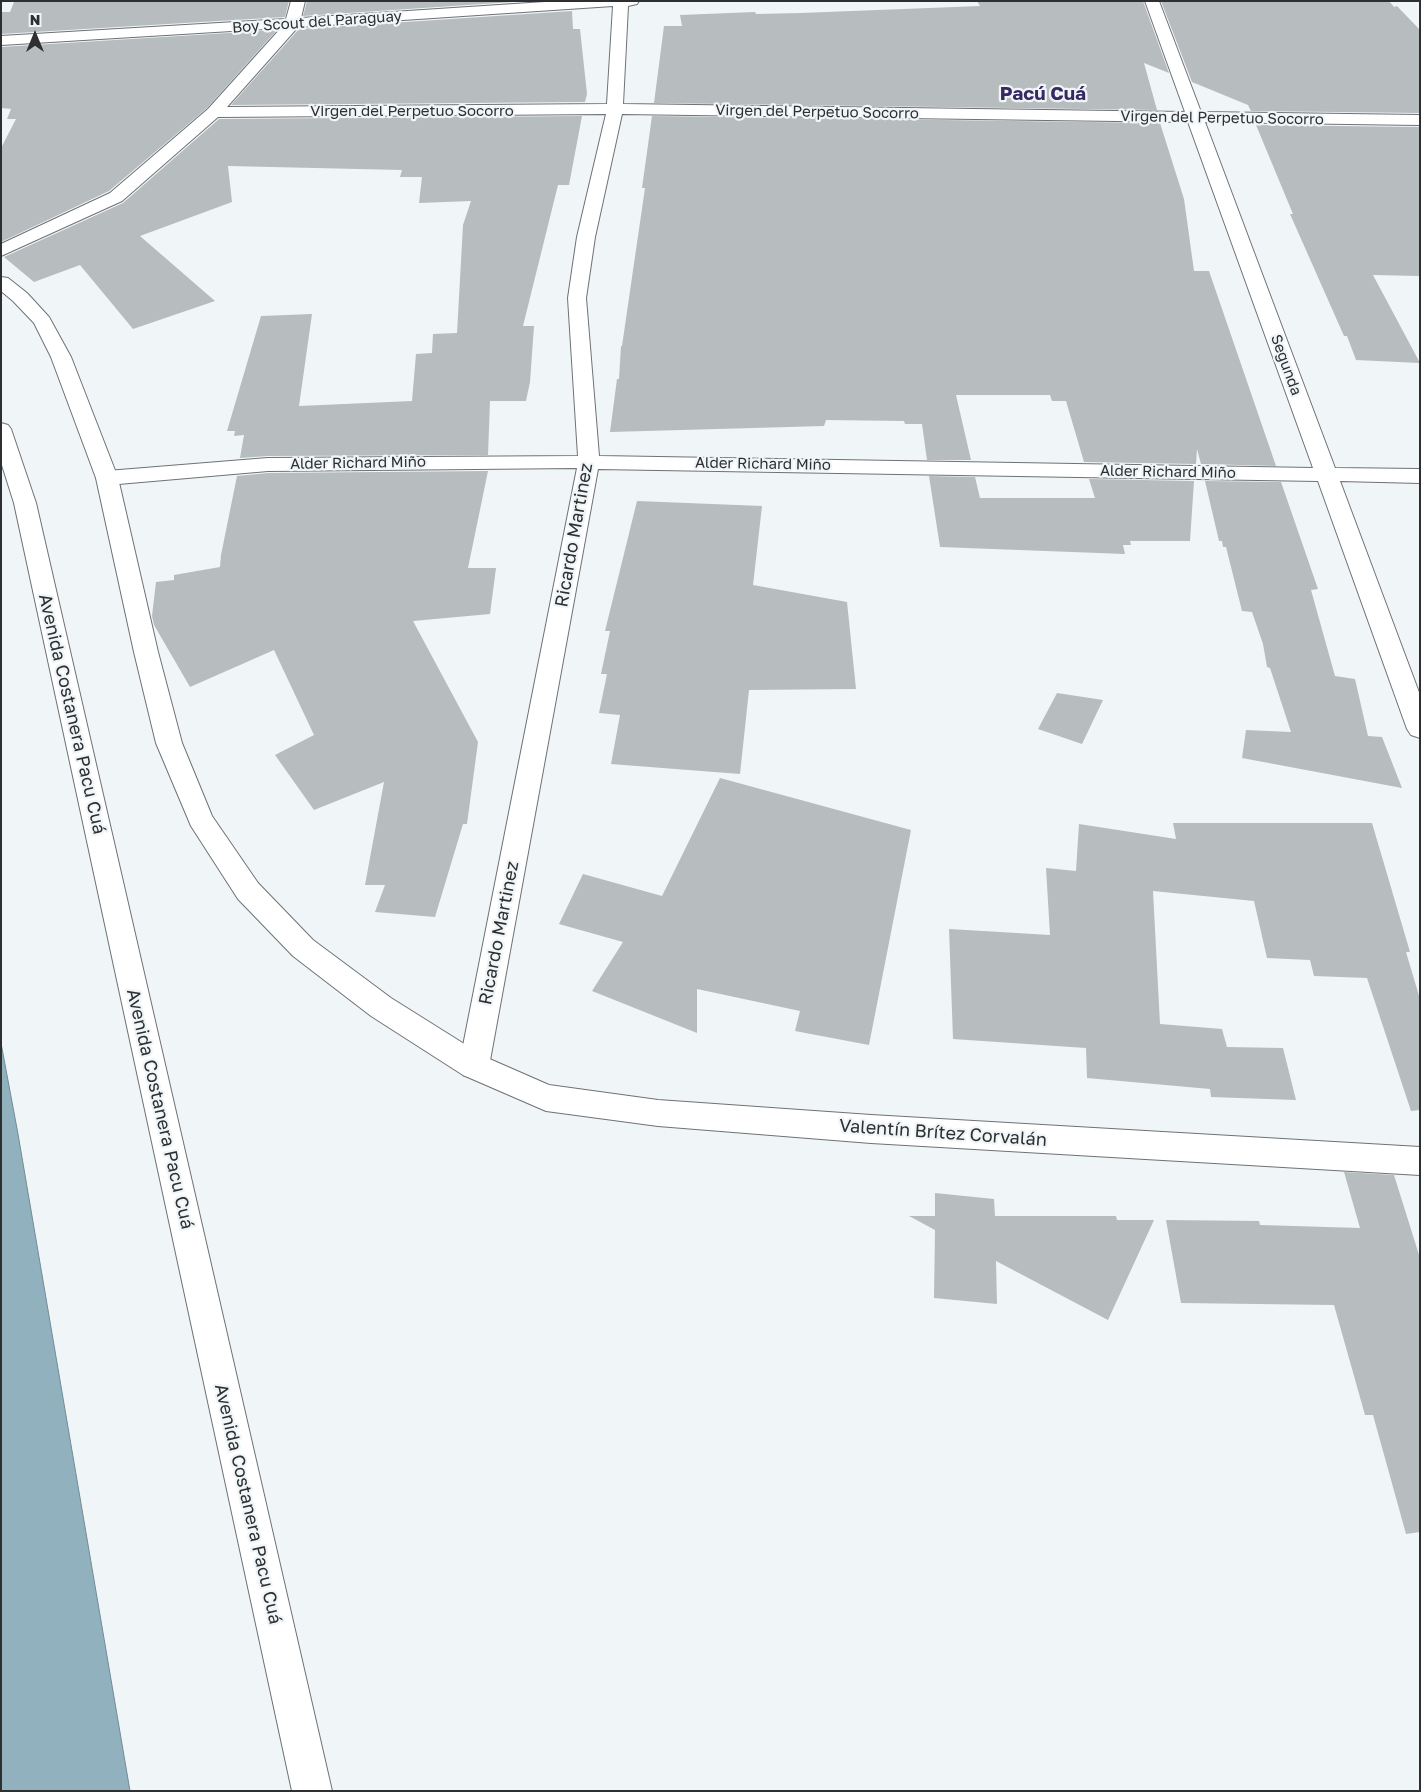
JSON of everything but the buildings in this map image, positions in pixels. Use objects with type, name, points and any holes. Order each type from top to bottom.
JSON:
[{"type":"street","points":[[1,251],[116,197],[214,112],[292,24],[298,1]]},
{"type":"street","name":"Boy Scout del Paraguay","points":[[1,40],[292,24],[632,1]]},
{"type":"street","name":"Segunda","points":[[1152,1],[1420,729]]},
{"type":"street","name":"Ricardo Martinez","points":[[474,1066],[590,461],[577,298],[586,237],[615,109],[621,2]]},
{"type":"street","name":"Virgen del Perpetuo Socorro","points":[[214,112],[615,109],[1420,120]]},
{"type":"street","points":[[1,282],[20,297],[42,321],[61,357],[107,478],[146,652],[169,743],[200,819],[248,891],[303,948],[381,1007],[474,1066]]},
{"type":"street","name":"Avenida Costanera Pacu Cuá","points":[[1,429],[27,512],[312,1791]]},
{"type":"street","name":"Alder Richard Miño","points":[[107,478],[286,464],[590,461],[1420,476]]},
{"type":"street","name":"Valentín Brítez Corvalán","points":[[474,1066],[546,1098],[658,1113],[871,1129],[1420,1161]]},
{"type":"water","points":[[1,1043],[18,1134],[130,1791],[1,1791]]},
{"type":"district","name":"Pacú Cuá","points":[[1043,94]]}]
